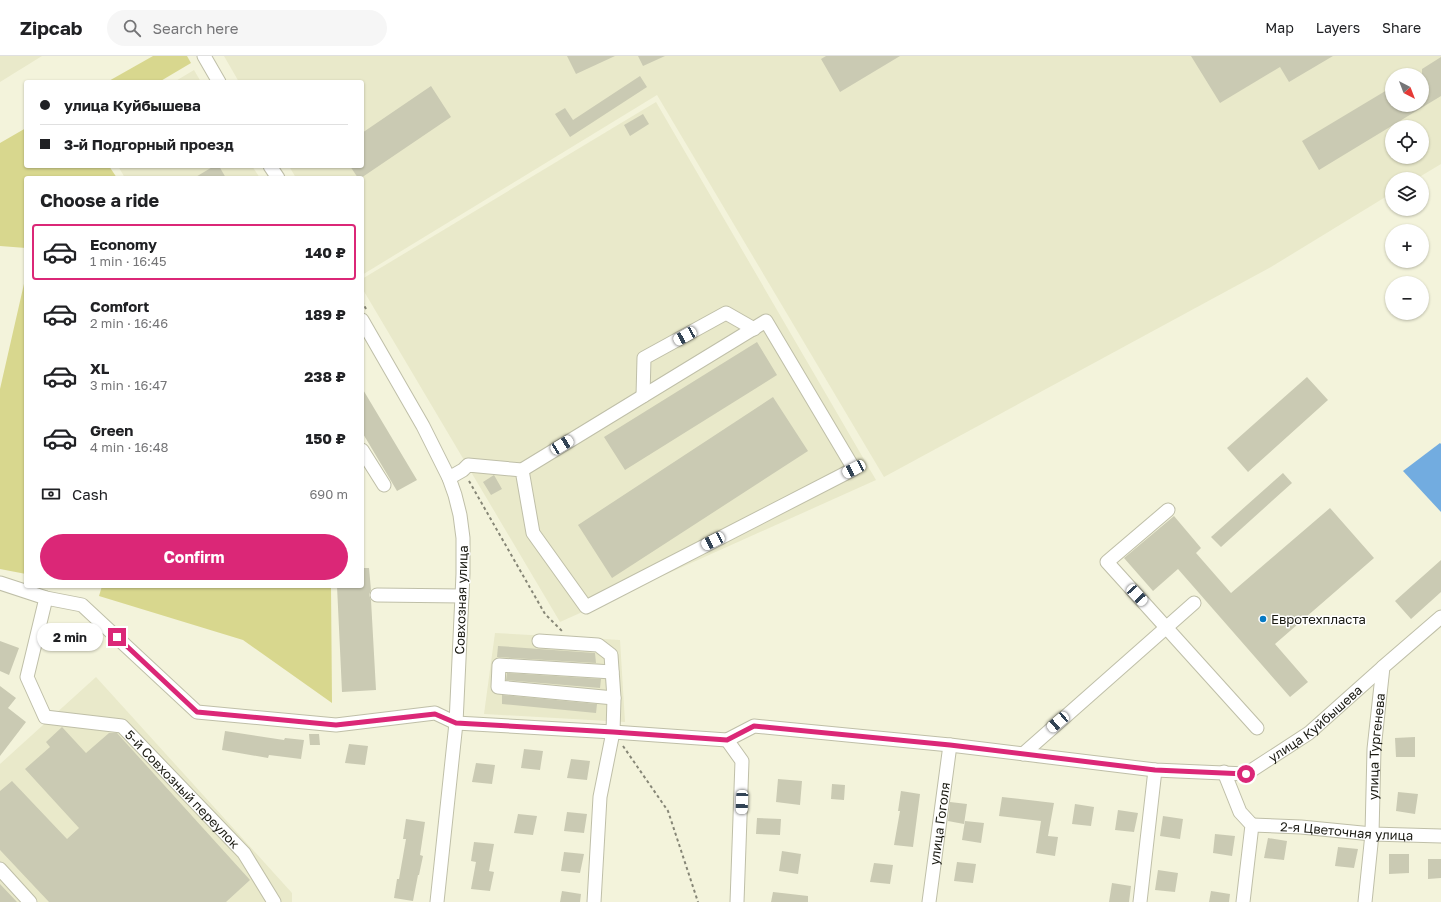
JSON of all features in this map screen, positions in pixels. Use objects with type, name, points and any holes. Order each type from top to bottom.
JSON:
[{"type":"street","points":[[204,56],[218,80]]},
{"type":"street","points":[[643,396],[644,358],[726,313],[754,329]]},
{"type":"street","points":[[448,478],[463,470],[468,465],[522,470],[766,321],[854,469],[586,607],[534,533],[522,470]]},
{"type":"street","name":"Совхозная улица","points":[[364,323],[423,426],[448,478],[455,494],[463,538],[456,723],[437,902]]},
{"type":"street","points":[[364,453],[384,485]]},
{"type":"street","points":[[1168,510],[1107,562],[1257,728]]},
{"type":"street","points":[[0,583],[46,598],[82,605],[197,712],[336,725],[435,714],[456,723],[727,740],[742,761],[737,902]]},
{"type":"street","points":[[377,595],[462,596]]},
{"type":"street","name":"5-й Совхозный переулок","points":[[46,598],[27,677],[45,717],[122,726],[244,853],[274,902]]},
{"type":"street","points":[[1023,754],[1194,603]]},
{"type":"street","points":[[1383,667],[1441,617]]},
{"type":"street","points":[[539,641],[598,644],[611,655],[614,698],[613,732],[600,797],[594,902]]},
{"type":"street","points":[[612,672],[499,665],[498,687],[614,698]]},
{"type":"street","name":"улица Куйбышева","points":[[727,740],[754,726],[950,745],[1155,770],[1246,774],[1309,732],[1383,667]]},
{"type":"street","name":"улица Тургенева","points":[[1365,902],[1372,834],[1374,749],[1383,667]]},
{"type":"street","name":"улица Гоголя","points":[[929,902],[950,745]]},
{"type":"street","points":[[1140,902],[1155,770]]},
{"type":"street","points":[[1224,772],[1240,812],[1252,825],[1243,902]]},
{"type":"street","name":"2-я Цветочная улица","points":[[1252,825],[1301,827],[1372,834],[1441,836]]},
{"type":"street","points":[[0,870],[30,902]]},
{"type":"path","points":[[463,470],[545,614],[576,644]]},
{"type":"path","points":[[613,732],[668,811],[698,902]]},
{"type":"shaded area","points":[[0,56],[42,56],[0,82]]},
{"type":"shaded area","points":[[153,56],[187,56],[191,63],[162,80],[111,80]]},
{"type":"shaded area","points":[[224,56],[1441,56],[1441,164],[1428,172],[1385,172],[1385,197],[1271,267],[884,477],[657,95],[364,274],[364,176],[295,176],[290,168],[364,168],[364,80],[238,80]]},
{"type":"shaded area","points":[[194,70],[200,80],[177,80]]},
{"type":"shaded area","points":[[656,102],[876,480],[560,622],[364,291],[364,278]]},
{"type":"shaded area","points":[[24,129],[24,168],[110,168],[116,176],[24,176],[24,248],[0,246],[0,143]]},
{"type":"shaded area","points":[[119,168],[253,168],[259,176],[124,176]]},
{"type":"shaded area","points":[[24,284],[24,574],[0,569],[0,389]]},
{"type":"shaded area","points":[[101,588],[331,588],[332,703],[243,640],[99,596]]},
{"type":"shaded area","points":[[495,633],[620,640],[625,722],[484,714]]},
{"type":"shaded area","points":[[96,677],[292,893],[292,902],[0,902],[0,764]]},
{"type":"water","points":[[1440,443],[1441,444],[1441,512],[1403,471]]},
{"type":"building","points":[[567,56],[615,56],[576,74]]},
{"type":"building","points":[[638,56],[665,56],[643,66]]},
{"type":"building","points":[[826,56],[900,56],[840,92],[821,59]]},
{"type":"building","points":[[1191,56],[1333,56],[1289,82],[1280,67],[1220,103]]},
{"type":"building","points":[[1441,57],[1441,96],[1429,103],[1429,68],[1424,68]]},
{"type":"building","points":[[640,76],[647,87],[570,137],[555,114],[565,108],[573,120]]},
{"type":"building","points":[[431,86],[451,117],[364,176],[357,176],[351,168],[364,168],[364,132]]},
{"type":"building","points":[[1385,91],[1385,112],[1415,112],[1401,120],[1385,120],[1385,130],[1319,170],[1302,141]]},
{"type":"building","points":[[643,114],[649,124],[630,136],[624,125]]},
{"type":"building","points":[[211,168],[220,168],[225,176],[197,176]]},
{"type":"building","points":[[757,342],[777,375],[625,470],[604,437]]},
{"type":"building","points":[[1307,377],[1328,400],[1248,472],[1227,448]]},
{"type":"building","points":[[364,391],[417,480],[397,491],[364,435]]},
{"type":"building","points":[[773,397],[808,451],[612,578],[578,525]]},
{"type":"building","points":[[1283,473],[1292,483],[1221,547],[1211,537]]},
{"type":"building","points":[[494,475],[502,489],[491,495],[483,482]]},
{"type":"building","name":"Евротехпласта","points":[[1330,508],[1374,558],[1275,644],[1308,682],[1290,697],[1178,569],[1153,591],[1124,558],[1174,516],[1201,548],[1196,553],[1231,593]]},
{"type":"building","points":[[1441,560],[1441,592],[1411,619],[1395,601]]},
{"type":"building","points":[[364,568],[369,568],[371,590],[369,595],[371,600],[376,690],[342,692],[337,588],[364,588]]},
{"type":"building","points":[[0,641],[19,648],[9,675],[0,671]]},
{"type":"building","points":[[498,646],[595,653],[596,663],[497,657]]},
{"type":"building","points":[[507,673],[601,679],[600,688],[506,680]]},
{"type":"building","points":[[0,686],[16,698],[8,708],[26,722],[0,756]]},
{"type":"building","points":[[502,695],[597,704],[596,713],[502,704]]},
{"type":"building","points":[[62,727],[86,753],[109,733],[117,733],[250,880],[226,902],[49,902],[0,850],[0,791],[12,781],[67,839],[79,828],[25,769],[50,747],[46,742]]},
{"type":"building","points":[[225,731],[284,740],[285,738],[304,740],[301,759],[269,755],[268,758],[222,750]]},
{"type":"building","points":[[309,734],[319,734],[320,745],[310,745]]},
{"type":"building","points":[[1415,737],[1415,757],[1396,757],[1395,738]]},
{"type":"building","points":[[349,744],[368,746],[365,765],[345,763]]},
{"type":"building","points":[[524,749],[543,751],[540,770],[521,768]]},
{"type":"building","points":[[571,759],[590,761],[587,780],[567,778]]},
{"type":"building","points":[[476,763],[495,765],[492,784],[472,782]]},
{"type":"building","points":[[778,779],[802,781],[800,805],[776,802]]},
{"type":"building","points":[[832,784],[845,785],[844,800],[831,799]]},
{"type":"building","points":[[901,791],[920,794],[913,847],[894,845],[900,811],[898,811]]},
{"type":"building","points":[[1398,792],[1418,794],[1415,814],[1396,811]]},
{"type":"building","points":[[1002,797],[1054,803],[1048,836],[1058,837],[1055,856],[1036,853],[1041,821],[999,816]]},
{"type":"building","points":[[950,802],[967,804],[964,824],[948,821]]},
{"type":"building","points":[[1075,804],[1094,807],[1091,826],[1072,824]]},
{"type":"building","points":[[1118,810],[1138,813],[1134,832],[1115,830]]},
{"type":"building","points":[[567,812],[587,814],[584,833],[564,831]]},
{"type":"building","points":[[518,814],[537,816],[533,835],[514,833]]},
{"type":"building","points":[[1163,816],[1183,819],[1180,839],[1160,836]]},
{"type":"building","points":[[757,818],[781,819],[780,835],[756,834]]},
{"type":"building","points":[[406,819],[425,822],[420,855],[423,856],[413,901],[394,898],[406,839],[403,839]]},
{"type":"building","points":[[965,821],[984,823],[981,843],[962,840]]},
{"type":"building","points":[[1215,834],[1235,836],[1232,856],[1213,853]]},
{"type":"building","points":[[1268,838],[1287,841],[1284,860],[1264,858]]},
{"type":"building","points":[[474,842],[494,844],[489,871],[494,872],[490,891],[471,889],[476,862],[471,861]]},
{"type":"building","points":[[1338,847],[1358,849],[1354,868],[1335,866]]},
{"type":"building","points":[[782,851],[801,854],[798,874],[779,871]]},
{"type":"building","points":[[564,852],[584,854],[580,873],[561,871]]},
{"type":"building","points":[[1389,854],[1409,854],[1409,873],[1389,874]]},
{"type":"building","points":[[1428,859],[1441,859],[1441,878],[1428,879]]},
{"type":"building","points":[[957,862],[976,864],[973,883],[954,881]]},
{"type":"building","points":[[874,863],[893,865],[890,884],[870,882]]},
{"type":"building","points":[[1158,870],[1178,873],[1175,892],[1155,890]]},
{"type":"building","points":[[1112,883],[1131,886],[1129,902],[1109,902]]},
{"type":"building","points":[[0,884],[17,902],[0,902]]},
{"type":"building","points":[[562,891],[581,894],[580,902],[560,902]]},
{"type":"building","points":[[1211,891],[1230,894],[1229,902],[1209,902]]},
{"type":"building","points":[[773,892],[808,896],[808,902],[771,902]]},
{"type":"place","name":"Евротехпласта","points":[[1263,619]]},
{"type":"route","points":[[117,637],[197,712],[336,725],[435,714],[456,723],[727,740],[754,726],[950,745],[1155,770],[1246,774]]}]
